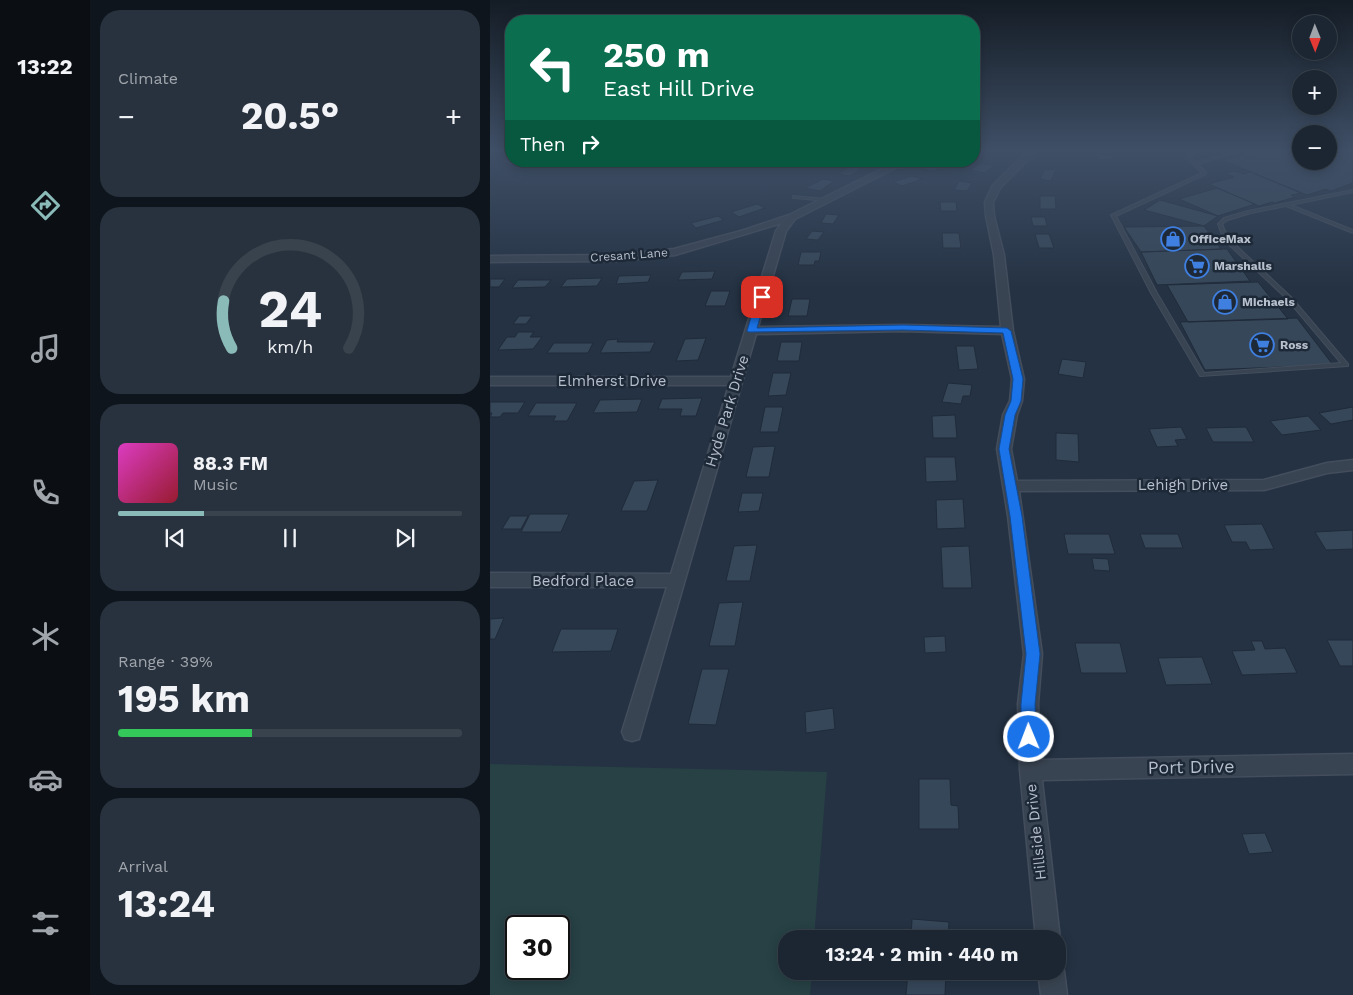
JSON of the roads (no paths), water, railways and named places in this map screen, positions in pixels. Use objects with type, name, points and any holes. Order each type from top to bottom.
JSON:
[{"type":"street","name":"Cresant Lane","points":[[490,259],[646,256],[675,252],[732,237],[792,217],[835,195]]},
{"type":"street","name":"Hillside Drive","points":[[992,195],[989,202],[990,216],[999,255],[1007,331],[1018,379],[1016,401],[1010,415],[1004,449],[1016,516],[1033,654],[1028,704],[1030,770],[1047,930]]},
{"type":"street","name":"Hyde Park Drive","points":[[632,732],[781,231],[792,217]]},
{"type":"street","points":[[752,331],[903,328],[1007,331]]},
{"type":"street","name":"Elmherst Drive","points":[[490,381],[735,381]]},
{"type":"street","name":"Lehigh Drive","points":[[1010,486],[1264,484],[1327,468],[1353,464]]},
{"type":"street","name":"Bedford Place","points":[[490,580],[677,581]]},
{"type":"street","name":"Port Drive","points":[[1030,770],[1353,764]]},
{"type":"street","points":[[1052,980],[1054,995]]},
{"type":"lane","points":[[1156,195],[1114,215],[1154,293],[1202,375],[1349,365]]},
{"type":"lane","points":[[1330,195],[1285,204],[1226,219],[1220,224],[1226,239],[1289,298],[1349,365]]},
{"type":"lane","points":[[795,198],[826,200]]},
{"type":"lane","points":[[1285,204],[1353,232]]},
{"type":"place","name":"OfficeMax","points":[[1173,239]]},
{"type":"place","name":"Marshalls","points":[[1197,266]]},
{"type":"place","name":"Michaels","points":[[1225,302]]},
{"type":"place","name":"Ross","points":[[1262,345]]}]
